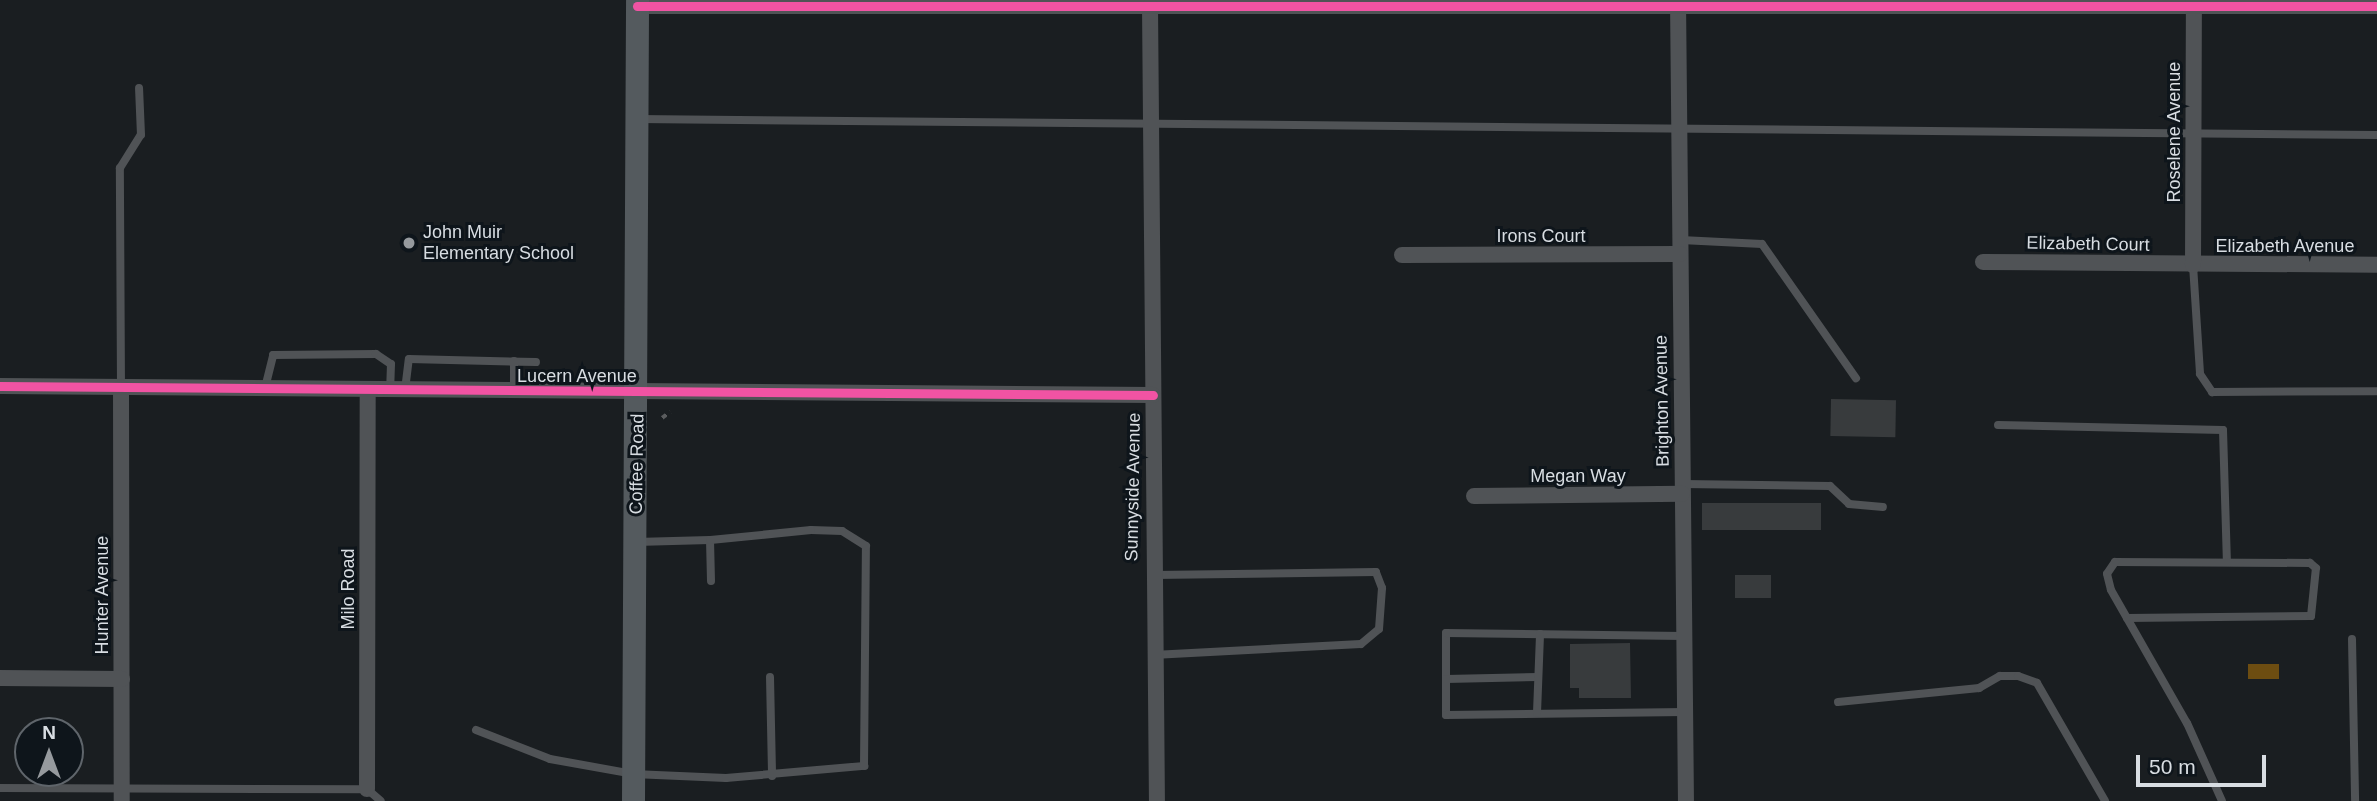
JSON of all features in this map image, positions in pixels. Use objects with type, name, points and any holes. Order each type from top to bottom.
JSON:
[{"type":"main road","name":"Coffee Road","points":[[633,801],[638,392],[637,3]]},
{"type":"street","points":[[637,3],[1150,6],[2194,3],[2377,6]]},
{"type":"street","name":"Brighton Avenue","points":[[1678,3],[1686,801]]},
{"type":"street","name":"Roselene Avenue","points":[[2193,265],[2194,3]]},
{"type":"street","name":"Sunnyside Avenue","points":[[1150,6],[1153,395],[1151,575],[1157,801]]},
{"type":"street","name":"Irons Court","points":[[1402,255],[1680,247]]},
{"type":"street","name":"Elizabeth Court","points":[[1983,262],[2193,265]]},
{"type":"street","name":"Elizabeth Avenue","points":[[2193,265],[2377,265]]},
{"type":"street","name":"Lucern Avenue","points":[[0,386],[1153,395]]},
{"type":"street","name":"Hunter Avenue","points":[[121,388],[122,795]]},
{"type":"street","name":"Milo Road","points":[[367,789],[368,390]]},
{"type":"street","name":"Megan Way","points":[[1475,496],[1682,489]]},
{"type":"street","points":[[0,678],[122,679]]},
{"type":"lane","points":[[121,388],[120,168],[141,135],[139,88]]},
{"type":"lane","points":[[638,119],[1679,133],[2377,135]]},
{"type":"lane","points":[[1680,247],[1762,244],[1856,378]]},
{"type":"lane","points":[[2193,265],[2200,374],[2212,392],[2377,391]]},
{"type":"lane","points":[[265,389],[273,355],[376,354],[391,363],[398,390]]},
{"type":"lane","points":[[398,390],[409,359],[536,362]]},
{"type":"lane","points":[[514,361],[514,391]]},
{"type":"lane","points":[[1998,425],[2223,430],[2227,562]]},
{"type":"lane","points":[[1682,489],[1830,486],[1849,504],[1883,507]]},
{"type":"lane","points":[[476,730],[550,759],[633,774],[772,776],[864,766],[869,759],[866,546],[842,531],[811,530],[710,540],[636,542]]},
{"type":"lane","points":[[710,540],[711,581]]},
{"type":"lane","points":[[2127,618],[2315,614],[2313,564],[2115,562],[2108,574],[2127,618],[2187,723],[2222,801]]},
{"type":"lane","points":[[1151,575],[1376,572],[1382,588],[1378,629],[1361,644],[1152,656]]},
{"type":"lane","points":[[1684,636],[1446,633],[1446,715],[1685,712]]},
{"type":"lane","points":[[1537,713],[1540,635]]},
{"type":"lane","points":[[2352,639],[2354,801]]},
{"type":"lane","points":[[1838,702],[1979,688],[2000,676],[2018,676],[2037,683],[2105,801]]},
{"type":"lane","points":[[770,677],[772,776]]},
{"type":"lane","points":[[1446,679],[1538,677]]},
{"type":"lane","points":[[0,788],[122,795],[367,789],[381,801]]},
{"type":"path","points":[[662,418],[670,412]]},
{"type":"shaded area","points":[[2248,664],[2279,664],[2279,679],[2248,679]]},
{"type":"building","points":[[1831,399],[1896,400],[1895,437],[1830,436]]},
{"type":"building","points":[[1702,503],[1821,503],[1821,530],[1702,530]]},
{"type":"building","points":[[1735,575],[1771,575],[1771,598],[1735,598]]},
{"type":"building","points":[[1630,643],[1631,698],[1579,698],[1579,688],[1570,688],[1570,644]]},
{"type":"cycle path","points":[[637,6],[2377,6]]},
{"type":"cycle path","points":[[0,386],[1153,395]]},
{"type":"place","name":"John Muir Elementary School","points":[[409,243]]}]
